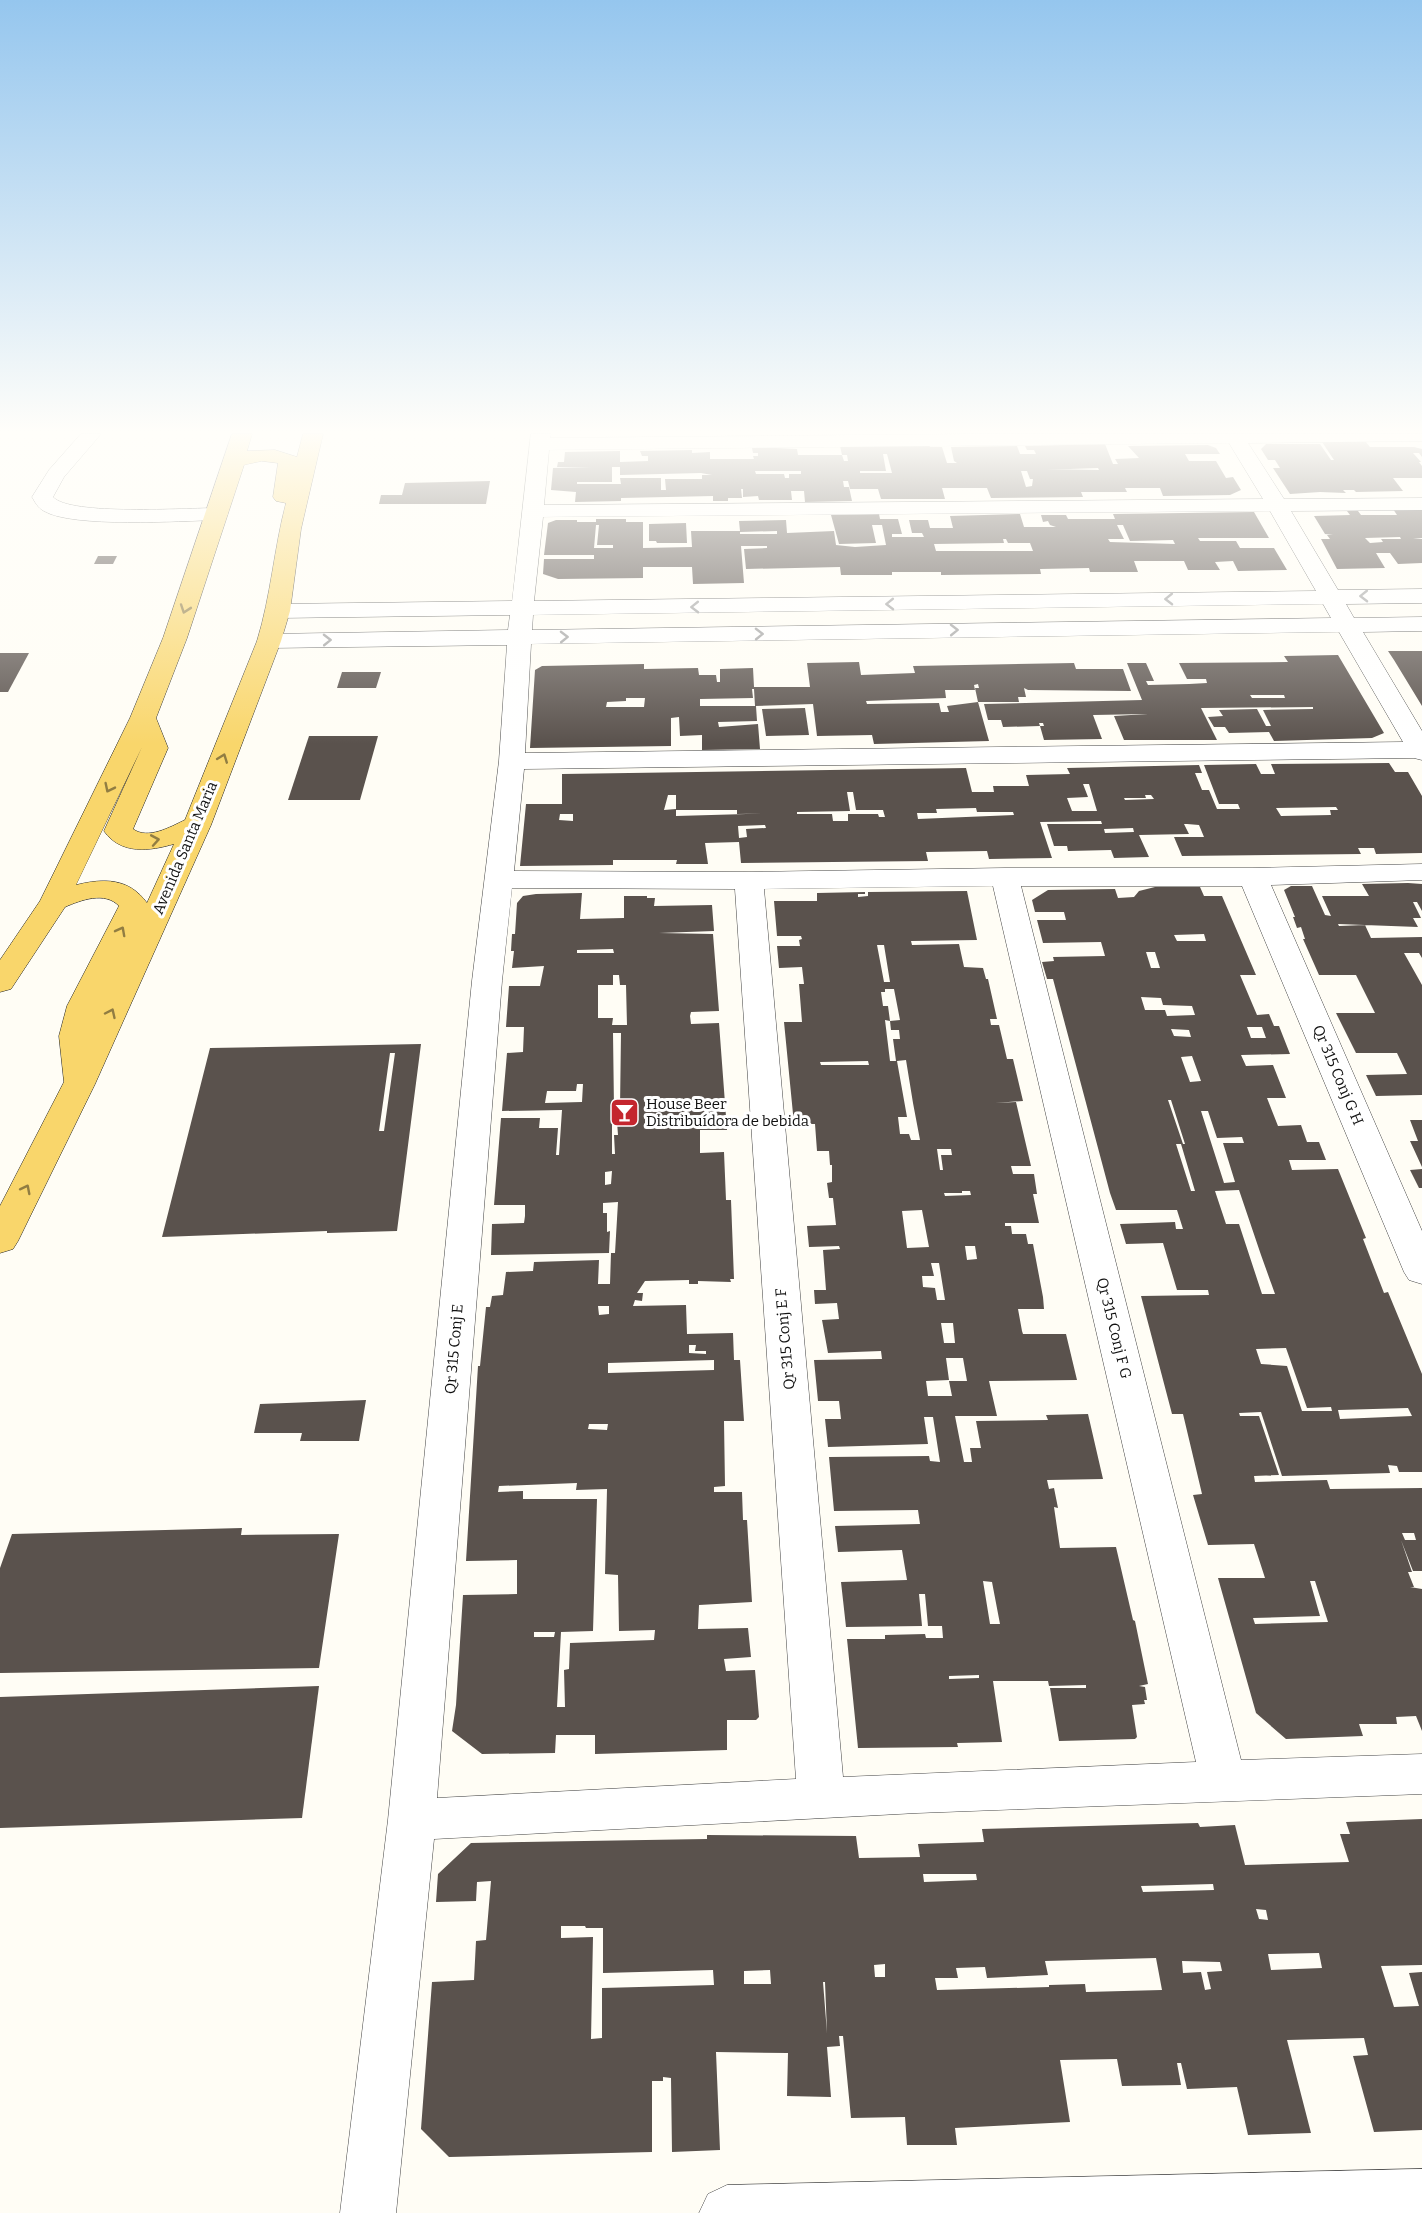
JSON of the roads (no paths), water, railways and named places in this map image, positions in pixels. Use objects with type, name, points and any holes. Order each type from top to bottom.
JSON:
[{"type":"main road","points":[[1,979],[54,901],[143,718],[175,639],[209,537]]},
{"type":"main road","name":"Avenida Santa Maria","points":[[0,1241],[79,1084],[196,825],[269,641],[278,611],[289,537]]},
{"type":"main road","points":[[143,718],[155,748],[118,831],[129,838],[147,842],[182,833],[196,825]]},
{"type":"main road","points":[[54,901],[72,893],[93,890],[111,891],[131,899],[134,906],[82,1006],[75,1036],[79,1084]]},
{"type":"street","name":"Qr 315 Conj E","points":[[368,2213],[412,1820],[485,1005],[512,761],[519,638],[530,537]]},
{"type":"street","points":[[1297,537],[1332,597],[1345,624],[1422,751]]},
{"type":"street","points":[[278,611],[1422,596]]},
{"type":"street","points":[[269,641],[1422,624]]},
{"type":"street","points":[[512,761],[1422,751]]},
{"type":"street","points":[[500,879],[749,881],[1005,877],[1253,878],[1422,872]]},
{"type":"street","name":"Qr 315 Conj F G","points":[[1005,877],[1223,1779]]},
{"type":"street","name":"Qr 315 Conj G H","points":[[1253,878],[1422,1272]]},
{"type":"street","name":"Qr 315 Conj E F","points":[[749,881],[821,1796]]},
{"type":"street","points":[[412,1820],[821,1796],[1422,1773]]},
{"type":"street","points":[[727,2213],[1422,2196]]},
{"type":"place","name":"House Beer Distribuídora de bebida","points":[[625,1113]]}]
